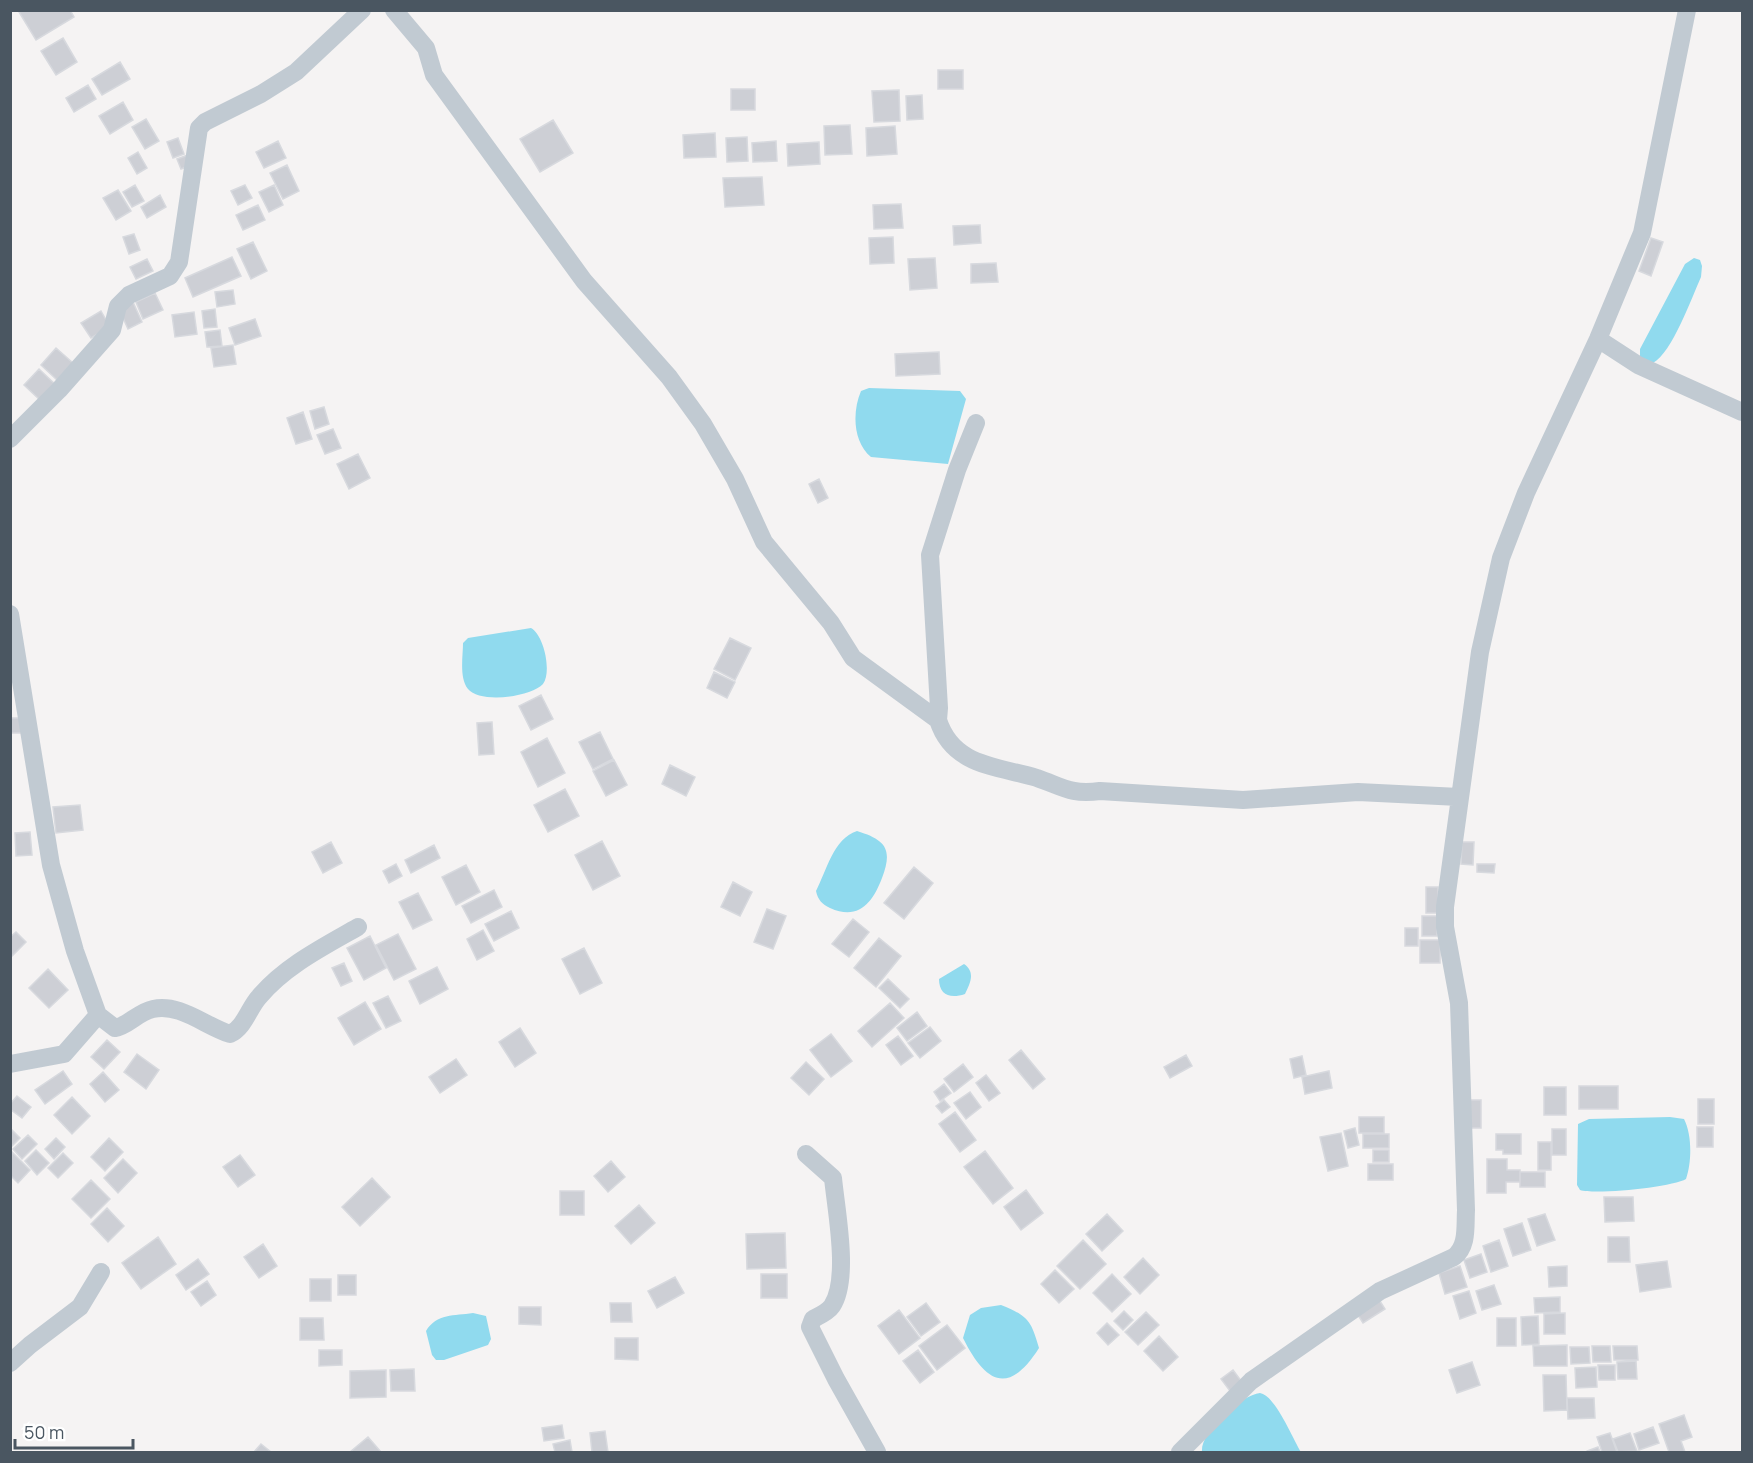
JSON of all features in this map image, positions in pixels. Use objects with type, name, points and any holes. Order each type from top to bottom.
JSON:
[{"type":"street","points":[[10,439],[59,390],[112,330],[118,306],[129,295],[170,276],[179,262],[199,128],[296,72],[362,10]]},
{"type":"street","points":[[394,10],[426,48],[434,75],[584,281],[669,378],[703,424],[735,479],[764,542],[831,623],[853,658],[938,720]]},
{"type":"street","points":[[1180,1452],[1251,1381],[1380,1291],[1461,1251],[1466,1210],[1459,1003],[1445,927],[1445,907],[1480,652],[1502,558],[1526,493],[1598,339],[1642,233],[1688,10]]},
{"type":"street","points":[[1598,339],[1638,365],[1743,412]]},
{"type":"street","points":[[976,423],[957,470],[930,555],[938,720],[942,733],[958,752],[995,770],[1036,778],[1070,792],[1100,791],[1243,800],[1358,792],[1459,797]]},
{"type":"street","points":[[10,614],[51,865],[75,951],[98,1014],[116,1028],[121,1027],[137,1014],[156,1008],[175,1010],[230,1034],[238,1028],[259,997],[303,958],[358,927]]},
{"type":"street","points":[[10,1064],[64,1054],[98,1014]]},
{"type":"street","points":[[806,1154],[833,1178],[840,1265],[836,1297],[831,1309],[813,1319],[810,1326],[836,1379],[877,1452]]},
{"type":"street","points":[[10,1363],[80,1306],[101,1272]]},
{"type":"water","points":[[1694,258],[1700,260],[1701,277],[1674,337],[1653,363],[1640,359],[1640,349],[1685,264]]},
{"type":"water","points":[[869,388],[960,391],[966,399],[948,464],[871,457],[861,443],[855,417],[861,391]]},
{"type":"water","points":[[531,628],[540,638],[547,663],[546,678],[543,684],[537,689],[506,697],[483,696],[474,694],[468,689],[463,679],[462,667],[463,643],[468,638]]},
{"type":"water","points":[[857,831],[881,842],[887,853],[887,860],[878,887],[864,907],[857,911],[840,911],[823,903],[816,891],[836,848],[849,835]]},
{"type":"water","points":[[964,964],[971,974],[965,994],[950,996],[943,992],[939,979]]},
{"type":"water","points":[[1670,1117],[1684,1119],[1689,1132],[1690,1156],[1686,1179],[1666,1185],[1634,1189],[1601,1192],[1580,1190],[1577,1185],[1578,1124],[1589,1119]]},
{"type":"water","points":[[1001,1305],[1017,1312],[1027,1320],[1039,1348],[1028,1363],[1007,1378],[998,1378],[980,1365],[963,1338],[970,1315],[981,1308]]},
{"type":"water","points":[[473,1313],[486,1316],[491,1339],[488,1345],[444,1360],[436,1360],[432,1355],[426,1331],[430,1325],[446,1316]]},
{"type":"water","points":[[1260,1393],[1272,1401],[1301,1452],[1202,1452],[1203,1444],[1214,1425],[1243,1400]]},
{"type":"building","points":[[22,10],[70,10],[74,17],[36,40],[19,12]]},
{"type":"building","points":[[63,38],[77,62],[56,75],[41,51]]},
{"type":"building","points":[[120,62],[130,79],[102,95],[92,79]]},
{"type":"building","points":[[938,70],[963,70],[963,89],[938,89]]},
{"type":"building","points":[[88,85],[96,99],[74,112],[66,98]]},
{"type":"building","points":[[731,89],[755,89],[755,110],[731,110]]},
{"type":"building","points":[[899,90],[900,121],[874,122],[872,91]]},
{"type":"building","points":[[922,95],[923,119],[907,120],[906,96]]},
{"type":"building","points":[[123,102],[133,120],[110,134],[99,116]]},
{"type":"building","points":[[146,119],[159,141],[145,149],[132,127]]},
{"type":"building","points":[[553,120],[573,153],[540,172],[520,139]]},
{"type":"building","points":[[850,125],[852,154],[825,155],[824,126]]},
{"type":"building","points":[[895,126],[897,154],[867,156],[866,128]]},
{"type":"building","points":[[715,133],[716,157],[684,158],[683,135]]},
{"type":"building","points":[[747,137],[748,161],[727,162],[726,138]]},
{"type":"building","points":[[178,138],[184,154],[173,158],[167,142]]},
{"type":"building","points":[[278,141],[286,158],[264,168],[256,152]]},
{"type":"building","points":[[776,141],[777,161],[753,162],[752,143]]},
{"type":"building","points":[[819,142],[820,164],[788,166],[787,144]]},
{"type":"building","points":[[138,152],[147,168],[137,174],[128,158]]},
{"type":"building","points":[[188,155],[192,165],[181,169],[177,159]]},
{"type":"building","points":[[287,165],[299,191],[283,199],[270,173]]},
{"type":"building","points":[[762,177],[764,205],[725,207],[723,178]]},
{"type":"building","points":[[135,185],[144,201],[132,207],[123,192]]},
{"type":"building","points":[[245,185],[252,198],[238,205],[231,191]]},
{"type":"building","points":[[274,185],[283,205],[269,212],[259,192]]},
{"type":"building","points":[[118,190],[131,211],[116,220],[103,198]]},
{"type":"building","points":[[160,195],[166,207],[147,218],[141,207]]},
{"type":"building","points":[[901,204],[903,228],[874,229],[873,205]]},
{"type":"building","points":[[258,205],[265,220],[243,230],[236,215]]},
{"type":"building","points":[[980,225],[981,243],[954,245],[953,226]]},
{"type":"building","points":[[134,234],[140,250],[129,254],[123,237]]},
{"type":"building","points":[[893,237],[894,263],[870,264],[869,238]]},
{"type":"building","points":[[1651,238],[1663,242],[1651,276],[1639,271]]},
{"type":"building","points":[[253,242],[267,271],[251,279],[237,249]]},
{"type":"building","points":[[232,257],[241,276],[193,297],[185,278]]},
{"type":"building","points":[[935,258],[937,288],[910,290],[908,259]]},
{"type":"building","points":[[147,259],[153,271],[136,279],[130,267]]},
{"type":"building","points":[[996,263],[998,282],[971,283],[971,264]]},
{"type":"building","points":[[233,290],[235,304],[217,307],[215,292]]},
{"type":"building","points":[[155,293],[163,310],[143,319],[136,302]]},
{"type":"building","points":[[133,302],[142,322],[128,329],[119,309]]},
{"type":"building","points":[[215,309],[217,327],[204,328],[202,311]]},
{"type":"building","points":[[101,311],[110,327],[91,338],[81,323]]},
{"type":"building","points":[[194,312],[197,334],[175,337],[172,315]]},
{"type":"building","points":[[255,319],[261,336],[235,345],[229,328]]},
{"type":"building","points":[[220,330],[222,346],[207,347],[205,332]]},
{"type":"building","points":[[233,345],[236,364],[214,367],[211,348]]},
{"type":"building","points":[[56,348],[73,363],[57,380],[41,365]]},
{"type":"building","points":[[939,352],[940,374],[896,376],[895,354]]},
{"type":"building","points":[[39,369],[57,386],[42,402],[24,385]]},
{"type":"building","points":[[324,407],[329,424],[315,429],[310,411]]},
{"type":"building","points":[[303,412],[312,439],[296,444],[287,418]]},
{"type":"building","points":[[333,429],[341,448],[325,454],[317,435]]},
{"type":"building","points":[[358,454],[370,478],[349,489],[337,464]]},
{"type":"building","points":[[819,479],[828,498],[818,503],[809,484]]},
{"type":"building","points":[[730,638],[751,648],[735,680],[714,669]]},
{"type":"building","points":[[714,672],[735,682],[727,698],[707,688]]},
{"type":"building","points":[[541,695],[553,719],[531,730],[519,706]]},
{"type":"building","points":[[10,718],[24,718],[25,733],[10,733]]},
{"type":"building","points":[[492,722],[494,754],[479,755],[477,723]]},
{"type":"building","points":[[600,732],[613,759],[593,769],[579,742]]},
{"type":"building","points":[[547,738],[565,773],[538,787],[521,752]]},
{"type":"building","points":[[614,760],[627,785],[606,796],[593,771]]},
{"type":"building","points":[[670,765],[695,777],[686,796],[662,784]]},
{"type":"building","points":[[565,789],[579,816],[548,832],[534,805]]},
{"type":"building","points":[[80,805],[83,830],[56,833],[53,807]]},
{"type":"building","points":[[30,832],[32,855],[16,856],[15,833]]},
{"type":"building","points":[[602,841],[620,876],[593,890],[575,855]]},
{"type":"building","points":[[331,842],[342,863],[323,873],[312,852]]},
{"type":"building","points":[[1462,842],[1474,842],[1473,865],[1461,864]]},
{"type":"building","points":[[434,845],[440,858],[411,873],[405,860]]},
{"type":"building","points":[[396,864],[402,876],[389,883],[383,871]]},
{"type":"building","points":[[1477,864],[1495,864],[1494,873],[1477,872]]},
{"type":"building","points":[[466,865],[480,892],[456,905],[442,877]]},
{"type":"building","points":[[914,867],[933,883],[904,919],[884,903]]},
{"type":"building","points":[[733,882],[752,892],[740,916],[721,907]]},
{"type":"building","points":[[1426,887],[1438,887],[1438,913],[1426,913]]},
{"type":"building","points":[[494,890],[502,907],[471,923],[462,906]]},
{"type":"building","points":[[418,893],[432,920],[413,929],[399,902]]},
{"type":"building","points":[[767,909],[786,916],[773,949],[754,942]]},
{"type":"building","points":[[511,911],[519,928],[494,941],[485,924]]},
{"type":"building","points":[[1422,916],[1437,916],[1437,936],[1422,936]]},
{"type":"building","points":[[853,919],[869,932],[849,957],[832,944]]},
{"type":"building","points":[[1405,928],[1418,928],[1418,946],[1405,946]]},
{"type":"building","points":[[483,930],[494,951],[477,960],[467,939]]},
{"type":"building","points":[[16,932],[26,942],[11,957],[10,937]]},
{"type":"building","points":[[398,934],[416,969],[394,980],[376,945]]},
{"type":"building","points":[[370,936],[386,968],[364,980],[347,948]]},
{"type":"building","points":[[879,938],[901,956],[876,987],[854,968]]},
{"type":"building","points":[[1420,940],[1440,940],[1440,963],[1420,963]]},
{"type":"building","points":[[584,948],[602,983],[580,994],[562,959]]},
{"type":"building","points":[[344,963],[352,981],[341,986],[332,968]]},
{"type":"building","points":[[437,967],[448,989],[420,1004],[409,981]]},
{"type":"building","points":[[48,969],[68,990],[49,1008],[29,988]]},
{"type":"building","points":[[888,979],[909,999],[900,1008],[879,988]]},
{"type":"building","points":[[388,996],[401,1021],[386,1028],[373,1003]]},
{"type":"building","points":[[365,1002],[381,1029],[354,1045],[338,1018]]},
{"type":"building","points":[[890,1003],[904,1018],[872,1047],[858,1031]]},
{"type":"building","points":[[917,1012],[927,1026],[907,1041],[897,1028]]},
{"type":"building","points":[[930,1027],[941,1041],[920,1058],[908,1043]]},
{"type":"building","points":[[520,1028],[536,1053],[515,1067],[499,1042]]},
{"type":"building","points":[[831,1034],[852,1061],[831,1077],[810,1050]]},
{"type":"building","points":[[898,1036],[913,1056],[901,1065],[886,1045]]},
{"type":"building","points":[[107,1040],[120,1052],[104,1069],[91,1057]]},
{"type":"building","points":[[1021,1050],[1045,1079],[1033,1089],[1009,1060]]},
{"type":"building","points":[[137,1054],[159,1070],[146,1089],[124,1072]]},
{"type":"building","points":[[1186,1055],[1192,1066],[1170,1078],[1164,1067]]},
{"type":"building","points":[[1302,1056],[1306,1075],[1294,1078],[1290,1059]]},
{"type":"building","points":[[456,1059],[467,1075],[440,1093],[429,1077]]},
{"type":"building","points":[[806,1062],[824,1079],[809,1095],[791,1078]]},
{"type":"building","points":[[963,1064],[973,1077],[954,1092],[944,1079]]},
{"type":"building","points":[[63,1071],[72,1084],[45,1104],[35,1090]]},
{"type":"building","points":[[1329,1071],[1332,1088],[1305,1094],[1302,1077]]},
{"type":"building","points":[[103,1072],[119,1090],[105,1102],[90,1084]]},
{"type":"building","points":[[986,1075],[1000,1093],[989,1101],[976,1083]]},
{"type":"building","points":[[944,1084],[951,1093],[940,1101],[934,1092]]},
{"type":"building","points":[[1579,1086],[1618,1086],[1618,1109],[1579,1109]]},
{"type":"building","points":[[1544,1087],[1566,1087],[1566,1115],[1544,1115]]},
{"type":"building","points":[[970,1092],[981,1107],[966,1119],[954,1103]]},
{"type":"building","points":[[17,1096],[31,1107],[22,1118],[10,1109],[10,1104]]},
{"type":"building","points":[[72,1097],[90,1116],[72,1134],[54,1115]]},
{"type":"building","points":[[1698,1099],[1714,1099],[1714,1124],[1698,1124]]},
{"type":"building","points":[[944,1100],[950,1107],[942,1113],[936,1106]]},
{"type":"building","points":[[1466,1100],[1481,1100],[1481,1128],[1467,1128]]},
{"type":"building","points":[[955,1112],[976,1140],[960,1152],[939,1124]]},
{"type":"building","points":[[1359,1117],[1384,1117],[1384,1133],[1359,1133]]},
{"type":"building","points":[[1697,1127],[1713,1127],[1713,1147],[1697,1147]]},
{"type":"building","points":[[10,1128],[20,1138],[10,1148]]},
{"type":"building","points":[[1355,1128],[1359,1145],[1348,1148],[1344,1131]]},
{"type":"building","points":[[1552,1129],[1566,1129],[1566,1155],[1552,1155]]},
{"type":"building","points":[[1341,1133],[1348,1166],[1328,1171],[1320,1137]]},
{"type":"building","points":[[1363,1134],[1389,1134],[1389,1148],[1363,1148]]},
{"type":"building","points":[[1496,1134],[1521,1134],[1521,1154],[1503,1154],[1503,1150],[1496,1150]]},
{"type":"building","points":[[28,1135],[37,1144],[22,1159],[13,1149]]},
{"type":"building","points":[[56,1138],[65,1147],[54,1159],[45,1149]]},
{"type":"building","points":[[109,1138],[123,1152],[105,1171],[91,1157]]},
{"type":"building","points":[[1538,1142],[1551,1142],[1551,1170],[1538,1170]]},
{"type":"building","points":[[36,1150],[49,1163],[37,1175],[25,1161]]},
{"type":"building","points":[[1373,1150],[1389,1150],[1389,1162],[1373,1162]]},
{"type":"building","points":[[985,1151],[1013,1188],[993,1204],[964,1167]]},
{"type":"building","points":[[12,1152],[30,1170],[18,1183],[10,1175]]},
{"type":"building","points":[[63,1153],[73,1163],[58,1178],[48,1168]]},
{"type":"building","points":[[240,1155],[255,1175],[238,1187],[223,1167]]},
{"type":"building","points":[[123,1159],[137,1173],[118,1193],[104,1178]]},
{"type":"building","points":[[1487,1159],[1507,1159],[1507,1170],[1520,1170],[1520,1182],[1506,1182],[1506,1193],[1487,1193]]},
{"type":"building","points":[[611,1161],[625,1177],[608,1192],[594,1176]]},
{"type":"building","points":[[1368,1164],[1393,1164],[1393,1180],[1368,1180]]},
{"type":"building","points":[[1520,1172],[1545,1172],[1545,1187],[1520,1187]]},
{"type":"building","points":[[372,1178],[390,1197],[360,1226],[342,1207]]},
{"type":"building","points":[[91,1180],[110,1199],[91,1218],[72,1199]]},
{"type":"building","points":[[1026,1190],[1043,1213],[1021,1230],[1004,1207]]},
{"type":"building","points":[[560,1191],[584,1191],[584,1215],[560,1215]]},
{"type":"building","points":[[1604,1197],[1633,1197],[1634,1221],[1605,1222]]},
{"type":"building","points":[[639,1205],[655,1223],[631,1244],[615,1226]]},
{"type":"building","points":[[107,1208],[124,1226],[108,1242],[91,1224]]},
{"type":"building","points":[[1107,1214],[1123,1231],[1102,1251],[1086,1234]]},
{"type":"building","points":[[1545,1214],[1555,1240],[1537,1246],[1528,1219]]},
{"type":"building","points":[[1522,1223],[1531,1250],[1513,1256],[1504,1229]]},
{"type":"building","points":[[785,1233],[786,1268],[747,1269],[746,1234]]},
{"type":"building","points":[[158,1237],[176,1264],[141,1289],[122,1263]]},
{"type":"building","points":[[1608,1237],[1629,1237],[1630,1262],[1608,1262]]},
{"type":"building","points":[[1083,1240],[1106,1264],[1080,1289],[1057,1266]]},
{"type":"building","points":[[1499,1240],[1508,1266],[1491,1272],[1483,1246]]},
{"type":"building","points":[[263,1244],[277,1266],[259,1278],[244,1257]]},
{"type":"building","points":[[1481,1254],[1487,1272],[1470,1278],[1464,1260]]},
{"type":"building","points":[[1143,1258],[1159,1275],[1140,1294],[1124,1277]]},
{"type":"building","points":[[198,1259],[209,1274],[186,1290],[176,1275]]},
{"type":"building","points":[[1667,1261],[1671,1287],[1640,1292],[1636,1265]]},
{"type":"building","points":[[1460,1266],[1467,1287],[1445,1294],[1439,1273]]},
{"type":"building","points":[[1567,1266],[1567,1286],[1549,1287],[1548,1267]]},
{"type":"building","points":[[1055,1270],[1074,1289],[1059,1303],[1041,1284]]},
{"type":"building","points":[[761,1274],[787,1274],[787,1298],[761,1298]]},
{"type":"building","points":[[1112,1274],[1131,1294],[1112,1312],[1093,1293]]},
{"type":"building","points":[[338,1275],[356,1275],[356,1295],[338,1295]]},
{"type":"building","points":[[675,1277],[684,1293],[657,1308],[648,1291]]},
{"type":"building","points":[[310,1279],[331,1279],[331,1301],[310,1301]]},
{"type":"building","points":[[207,1281],[216,1295],[201,1306],[191,1292]]},
{"type":"building","points":[[1494,1285],[1501,1304],[1482,1310],[1476,1291]]},
{"type":"building","points":[[1469,1291],[1476,1313],[1460,1319],[1453,1296]]},
{"type":"building","points":[[1560,1297],[1560,1312],[1535,1313],[1534,1298]]},
{"type":"building","points":[[1378,1298],[1385,1309],[1363,1323],[1356,1312]]},
{"type":"building","points":[[610,1303],[631,1303],[632,1322],[611,1322]]},
{"type":"building","points":[[926,1303],[940,1322],[921,1336],[907,1317]]},
{"type":"building","points":[[519,1307],[541,1307],[541,1325],[519,1324]]},
{"type":"building","points":[[899,1310],[920,1338],[899,1354],[878,1326]]},
{"type":"building","points":[[1124,1311],[1133,1320],[1123,1330],[1114,1321]]},
{"type":"building","points":[[1146,1312],[1159,1325],[1138,1345],[1125,1332]]},
{"type":"building","points":[[1565,1313],[1565,1334],[1544,1334],[1544,1314]]},
{"type":"building","points":[[1538,1316],[1539,1344],[1522,1345],[1521,1317]]},
{"type":"building","points":[[300,1318],[323,1318],[324,1340],[300,1340]]},
{"type":"building","points":[[1497,1318],[1516,1318],[1516,1346],[1497,1346]]},
{"type":"building","points":[[1107,1323],[1119,1335],[1108,1345],[1097,1333]]},
{"type":"building","points":[[947,1325],[965,1348],[937,1370],[919,1346]]},
{"type":"building","points":[[1159,1336],[1178,1357],[1163,1371],[1144,1351]]},
{"type":"building","points":[[615,1338],[638,1338],[638,1360],[615,1359]]},
{"type":"building","points":[[1567,1345],[1567,1366],[1534,1366],[1533,1346]]},
{"type":"building","points":[[1592,1346],[1610,1346],[1611,1362],[1593,1362]]},
{"type":"building","points":[[1613,1346],[1637,1346],[1638,1360],[1614,1360]]},
{"type":"building","points":[[1570,1347],[1589,1347],[1590,1363],[1571,1364]]},
{"type":"building","points":[[319,1350],[342,1350],[342,1365],[319,1366]]},
{"type":"building","points":[[918,1350],[934,1372],[920,1383],[903,1361]]},
{"type":"building","points":[[1636,1361],[1637,1379],[1618,1379],[1617,1362]]},
{"type":"building","points":[[1472,1362],[1480,1385],[1457,1393],[1449,1370]]},
{"type":"building","points":[[1598,1365],[1615,1365],[1615,1380],[1599,1380]]},
{"type":"building","points":[[1596,1367],[1597,1387],[1576,1388],[1575,1368]]},
{"type":"building","points":[[414,1369],[415,1391],[391,1391],[390,1370]]},
{"type":"building","points":[[386,1370],[386,1397],[350,1398],[350,1371]]},
{"type":"building","points":[[1233,1370],[1242,1382],[1230,1391],[1221,1379]]},
{"type":"building","points":[[1543,1375],[1566,1375],[1567,1410],[1544,1411]]},
{"type":"building","points":[[1567,1398],[1594,1398],[1595,1418],[1568,1419]]},
{"type":"building","points":[[1684,1415],[1692,1437],[1681,1441],[1685,1452],[1669,1452],[1659,1424]]},
{"type":"building","points":[[562,1425],[564,1438],[544,1441],[542,1428]]},
{"type":"building","points":[[1653,1427],[1659,1443],[1639,1450],[1634,1434]]},
{"type":"building","points":[[605,1431],[608,1452],[592,1452],[590,1433]]},
{"type":"building","points":[[1610,1433],[1617,1452],[1602,1452],[1597,1437]]},
{"type":"building","points":[[1630,1433],[1637,1451],[1618,1452],[1613,1439]]},
{"type":"building","points":[[368,1437],[381,1452],[350,1452]]},
{"type":"building","points":[[570,1440],[572,1452],[555,1452],[553,1444]]},
{"type":"building","points":[[261,1444],[271,1452],[254,1452]]},
{"type":"building","points":[[1598,1447],[1600,1452],[1587,1452],[1587,1451]]}]
